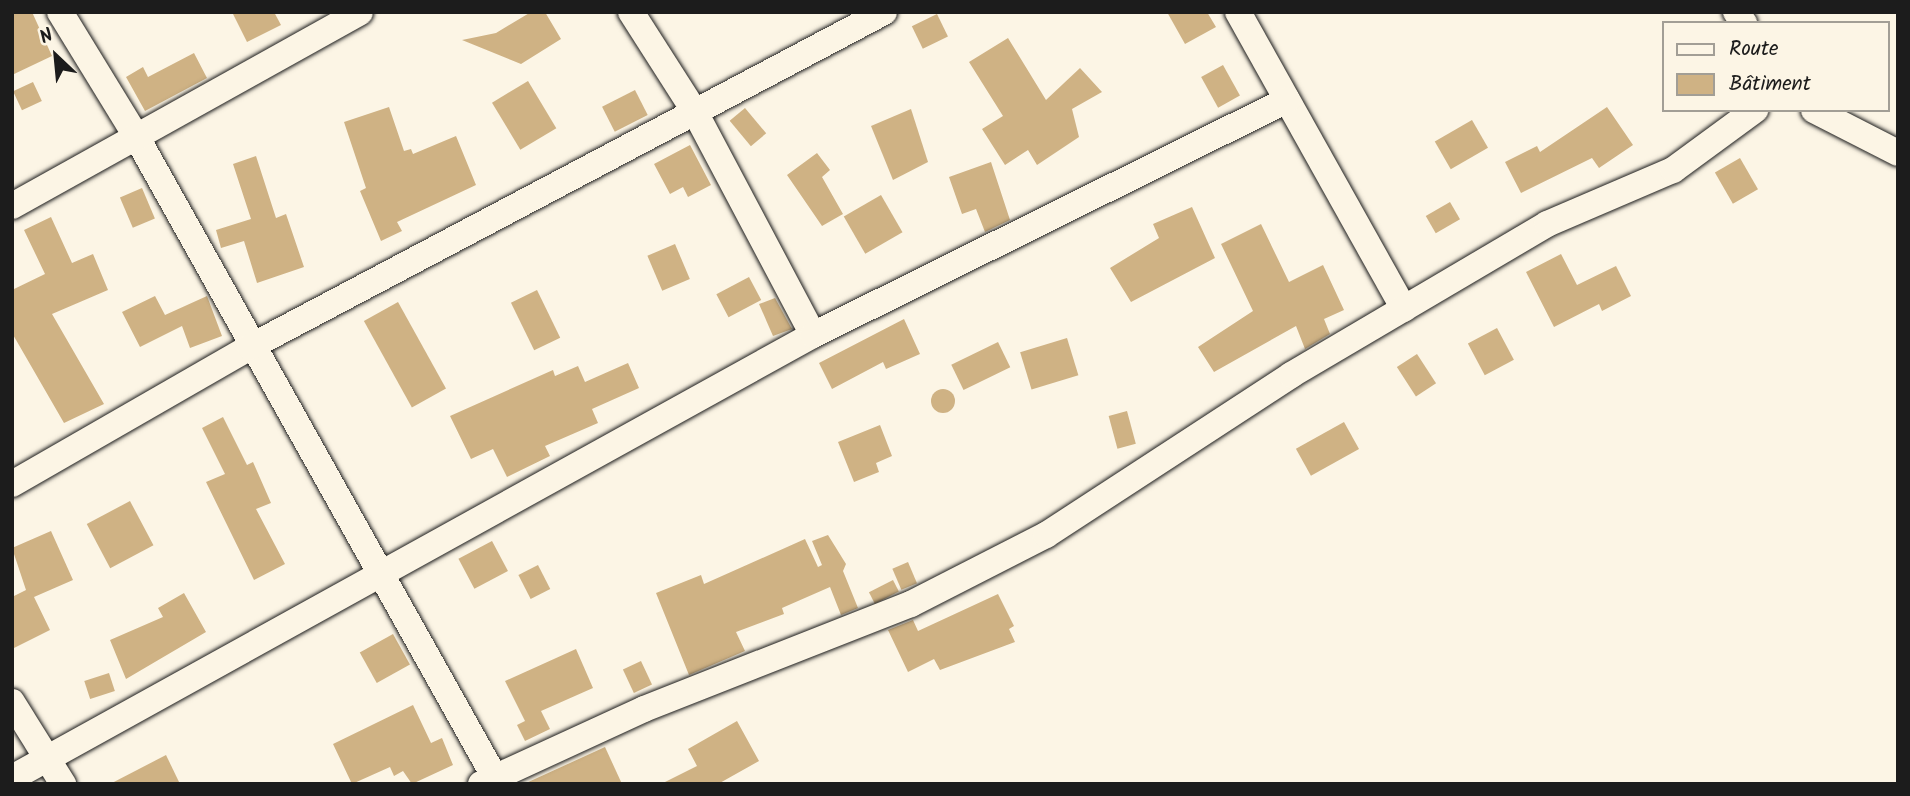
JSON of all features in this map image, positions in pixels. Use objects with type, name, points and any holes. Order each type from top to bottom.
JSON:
[{"type":"street","points":[[60,12],[136,136],[377,572],[488,780],[765,659],[911,604],[1046,535],[1291,375],[1547,224],[1673,170],[1752,112]]},
{"type":"street","points":[[12,206],[360,12]]},
{"type":"street","points":[[631,12],[695,112],[813,335]]},
{"type":"street","points":[[12,484],[250,346],[884,12]]},
{"type":"street","points":[[1238,12],[1404,309]]},
{"type":"street","points":[[12,778],[377,572],[813,335],[1287,100]]},
{"type":"street","points":[[1818,112],[1898,153]]},
{"type":"street","points":[[12,702],[63,784]]},
{"type":"building","points":[[12,12],[32,12],[52,56],[12,75]]},
{"type":"building","points":[[232,12],[274,12],[281,25],[247,42]]},
{"type":"building","points":[[531,12],[545,12],[561,39],[521,64],[462,40],[496,33]]},
{"type":"building","points":[[1167,12],[1207,12],[1216,27],[1185,44]]},
{"type":"building","points":[[937,14],[948,36],[923,49],[912,26]]},
{"type":"building","points":[[1008,38],[1046,100],[1080,68],[1102,92],[1072,109],[1079,137],[1037,165],[1028,150],[1005,165],[982,129],[1003,116],[969,62]]},
{"type":"building","points":[[194,53],[207,78],[145,111],[126,77],[143,67],[148,77]]},
{"type":"building","points":[[1223,65],[1240,96],[1218,108],[1201,77]]},
{"type":"building","points":[[528,81],[556,128],[520,150],[492,103]]},
{"type":"building","points":[[33,82],[42,101],[22,110],[13,91]]},
{"type":"building","points":[[635,90],[648,115],[615,132],[602,107]]},
{"type":"building","points":[[389,107],[404,151],[411,149],[413,154],[456,136],[476,185],[397,222],[402,231],[381,241],[360,191],[366,188],[344,122]]},
{"type":"building","points":[[1607,107],[1633,145],[1599,168],[1592,158],[1521,193],[1505,162],[1537,146],[1540,152]]},
{"type":"building","points":[[745,108],[766,133],[751,146],[730,121]]},
{"type":"building","points":[[911,109],[928,162],[893,180],[871,126]]},
{"type":"building","points":[[1472,120],[1488,148],[1451,169],[1435,142]]},
{"type":"building","points":[[690,145],[711,185],[688,197],[683,187],[670,194],[654,164]]},
{"type":"building","points":[[817,153],[830,170],[822,177],[843,214],[822,226],[787,175]]},
{"type":"building","points":[[256,156],[276,218],[286,214],[304,267],[257,283],[244,241],[221,248],[216,230],[251,219],[233,164]]},
{"type":"building","points":[[1740,158],[1758,189],[1733,204],[1715,172]]},
{"type":"building","points":[[991,162],[1010,220],[985,232],[976,209],[962,214],[949,177]]},
{"type":"building","points":[[142,188],[155,218],[133,228],[120,197]]},
{"type":"building","points":[[881,195],[902,232],[865,254],[844,216]]},
{"type":"building","points":[[1450,202],[1460,219],[1436,233],[1426,216]]},
{"type":"building","points":[[1192,207],[1215,258],[1131,302],[1110,268],[1159,238],[1153,224]]},
{"type":"building","points":[[51,217],[72,263],[93,254],[108,290],[52,314],[104,404],[64,423],[12,333],[12,290],[45,274],[24,230]]},
{"type":"building","points":[[1261,224],[1289,282],[1323,265],[1344,310],[1324,319],[1330,334],[1305,349],[1296,326],[1214,372],[1198,347],[1253,311],[1221,244]]},
{"type":"building","points":[[675,244],[690,279],[662,291],[647,256]]},
{"type":"building","points":[[1561,254],[1577,285],[1616,266],[1631,296],[1602,311],[1599,304],[1554,327],[1526,272]]},
{"type":"building","points":[[749,277],[761,300],[729,317],[716,294]]},
{"type":"building","points":[[537,290],[560,338],[534,350],[511,303]]},
{"type":"building","points":[[155,296],[165,315],[207,296],[222,336],[190,348],[182,326],[140,347],[122,312]]},
{"type":"building","points":[[775,298],[792,329],[773,336],[759,304]]},
{"type":"building","points":[[398,302],[446,389],[412,407],[364,321]]},
{"type":"building","points":[[904,319],[920,354],[886,369],[883,362],[832,389],[819,363]]},
{"type":"building","points":[[1497,328],[1514,360],[1485,375],[1468,343]]},
{"type":"building","points":[[1067,338],[1078,375],[1032,390],[1020,352]]},
{"type":"building","points":[[998,342],[1010,367],[964,390],[951,365]]},
{"type":"building","points":[[1417,354],[1436,383],[1416,396],[1397,367]]},
{"type":"building","points":[[628,363],[639,388],[592,409],[598,423],[545,446],[550,456],[507,477],[493,449],[471,459],[450,416],[553,370],[555,376],[578,366],[585,382]]},
{"type":"building","points":[[943,389],[952,392],[955,401],[952,410],[943,413],[934,410],[931,401],[934,392]]},
{"type":"building","points":[[1127,411],[1136,444],[1117,449],[1109,416]]},
{"type":"building","points":[[223,417],[247,465],[253,462],[271,503],[256,509],[285,564],[254,580],[206,482],[225,474],[202,428]]},
{"type":"building","points":[[1344,422],[1359,449],[1311,476],[1296,449]]},
{"type":"building","points":[[880,425],[892,456],[876,463],[879,472],[854,482],[838,442]]},
{"type":"building","points":[[130,501],[153,545],[110,568],[87,524]]},
{"type":"building","points":[[51,531],[73,580],[34,597],[50,630],[12,649],[12,597],[26,590],[12,548]]},
{"type":"building","points":[[828,535],[846,564],[843,571],[858,608],[841,615],[830,587],[782,608],[784,614],[736,632],[745,651],[689,675],[656,593],[701,575],[704,584],[805,539],[818,567],[822,565],[812,541]]},
{"type":"building","points":[[492,541],[508,571],[474,589],[458,559]]},
{"type":"building","points":[[908,562],[917,583],[901,590],[892,569]]},
{"type":"building","points":[[538,565],[550,589],[531,599],[518,575]]},
{"type":"building","points":[[893,580],[899,592],[875,604],[869,592]]},
{"type":"building","points":[[184,593],[206,632],[126,679],[110,640],[163,617],[158,608]]},
{"type":"building","points":[[998,594],[1014,626],[1009,629],[1015,642],[940,670],[934,659],[908,672],[888,630],[913,620],[918,631]]},
{"type":"building","points":[[393,634],[410,665],[377,683],[360,652]]},
{"type":"building","points":[[576,649],[593,688],[541,711],[550,729],[525,741],[517,725],[525,721],[505,681]]},
{"type":"building","points":[[641,661],[652,685],[634,693],[623,669]]},
{"type":"building","points":[[109,673],[115,691],[90,699],[84,681]]},
{"type":"building","points":[[413,705],[431,743],[442,738],[453,765],[412,784],[403,771],[394,776],[390,767],[352,784],[333,744]]},
{"type":"building","points":[[737,721],[759,761],[718,784],[661,784],[697,766],[688,749]]},
{"type":"building","points":[[605,747],[622,784],[524,784]]},
{"type":"building","points":[[166,755],[180,784],[110,784]]}]
